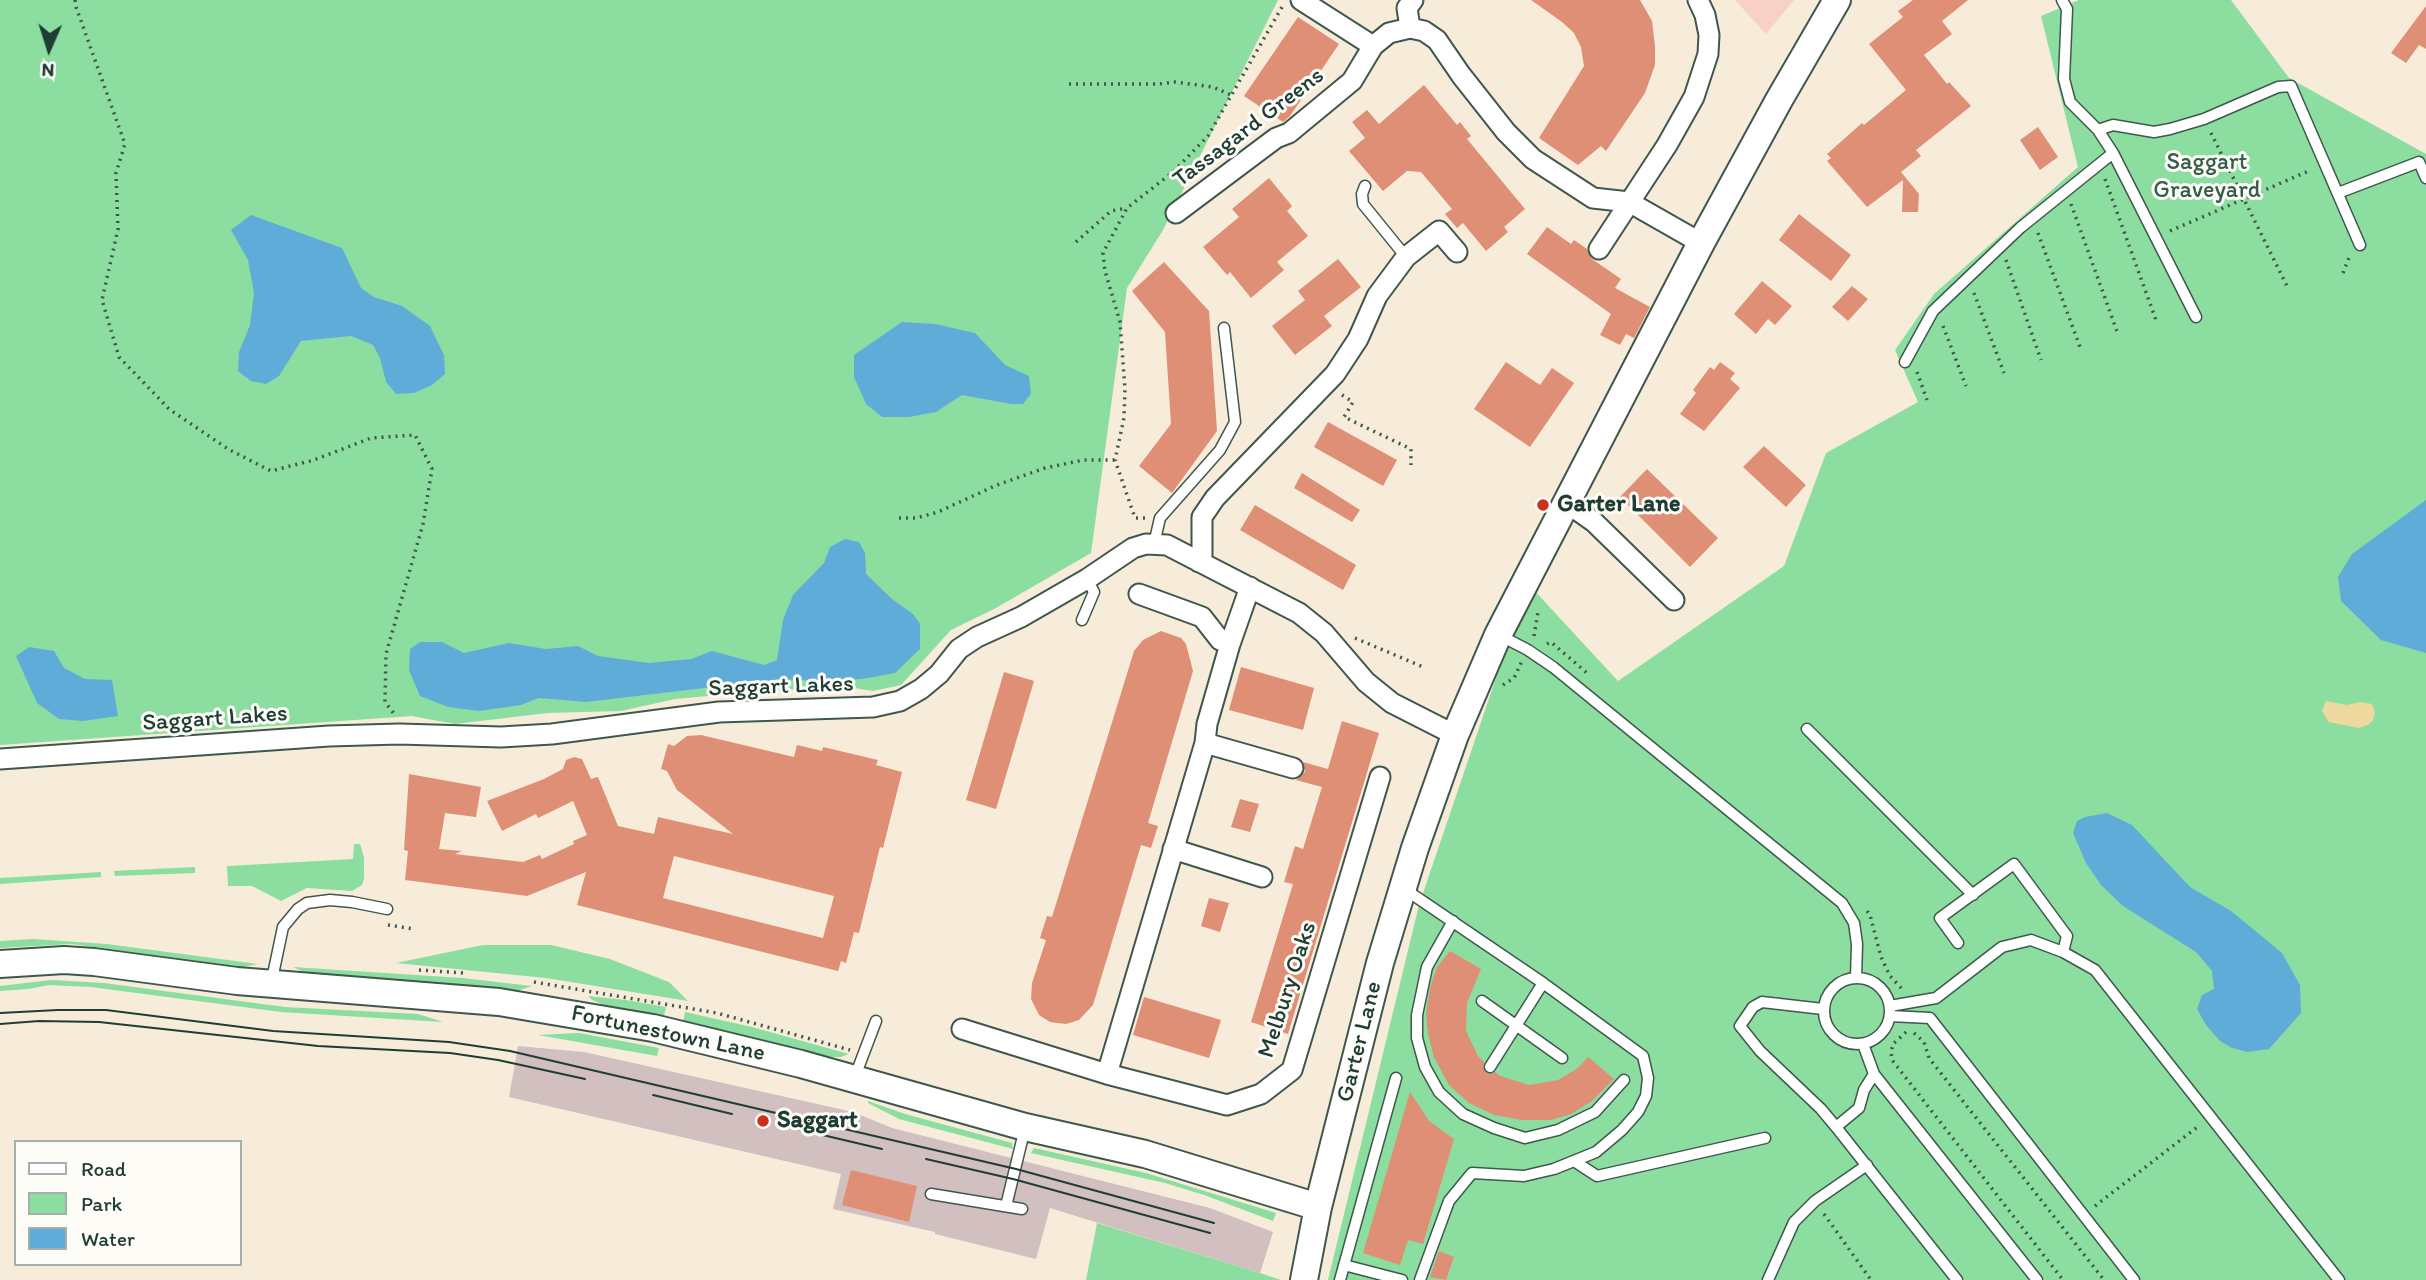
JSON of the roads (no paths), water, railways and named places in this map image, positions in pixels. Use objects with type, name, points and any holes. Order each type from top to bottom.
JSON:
[{"type":"street","points":[[1301,0],[1373,46]]},
{"type":"street","points":[[1413,0],[1407,8],[1410,28],[1424,31],[1437,40],[1506,132],[1533,159],[1593,198],[1629,202],[1701,243]]},
{"type":"street","points":[[1599,249],[1667,145],[1694,97],[1708,54],[1709,35],[1705,15],[1698,0]]},
{"type":"street","name":"Garter Lane","points":[[1304,1280],[1318,1207],[1380,963],[1455,735],[1498,635],[1701,243],[1830,10]]},
{"type":"street","name":"Tassagard Greens","points":[[1176,213],[1276,138],[1289,133],[1352,80],[1373,46],[1389,33],[1410,28]]},
{"type":"street","points":[[1199,562],[1202,555],[1202,517],[1215,498],[1335,374],[1358,339],[1377,296],[1406,257],[1439,231],[1457,252]]},
{"type":"street","points":[[1567,503],[1594,522],[1674,600]]},
{"type":"street","points":[[1154,544],[1167,545],[1299,613],[1324,633],[1366,682],[1392,703],[1455,735]]},
{"type":"street","name":"Saggart Lakes","points":[[0,759],[329,736],[399,734],[490,737],[552,734],[719,712],[873,707],[900,701],[920,690],[939,674],[958,649],[977,636],[1021,617],[1087,579],[1133,548],[1154,544]]},
{"type":"street","points":[[1107,1074],[1205,743],[1207,724],[1230,644],[1250,587]]},
{"type":"street","points":[[1139,594],[1202,617],[1220,640],[1230,644]]},
{"type":"street","points":[[1205,743],[1293,768]]},
{"type":"street","name":"Melbury Oaks","points":[[961,1029],[1107,1074],[1227,1105],[1261,1094],[1292,1070],[1380,777]]},
{"type":"street","points":[[1173,849],[1262,877]]},
{"type":"street","name":"Fortunestown Lane","points":[[0,964],[65,960],[271,984],[425,995],[552,1010],[671,1031],[1025,1127],[1145,1154],[1318,1207]]},
{"type":"lane","points":[[2062,0],[2067,9],[2064,79],[2070,102],[2098,130],[2113,153],[2196,317]]},
{"type":"lane","points":[[2098,130],[2113,125],[2154,132],[2171,130],[2278,87],[2291,86],[2360,245]]},
{"type":"lane","points":[[1905,362],[1936,308],[2001,246],[2113,153]]},
{"type":"lane","points":[[2338,193],[2419,162],[2426,178]]},
{"type":"lane","points":[[1365,186],[1363,204],[1406,257]]},
{"type":"lane","points":[[1154,544],[1160,518],[1220,450],[1235,422],[1224,328]]},
{"type":"lane","points":[[1082,620],[1094,592],[1087,579]]},
{"type":"lane","points":[[1498,635],[1528,650],[1553,667],[1842,903],[1854,923],[1857,944],[1856,978]]},
{"type":"lane","points":[[1807,729],[1973,895]]},
{"type":"lane","points":[[1958,943],[1940,918],[2014,864],[2067,936],[2063,952]]},
{"type":"lane","points":[[1403,888],[1543,983],[1643,1056],[1648,1078],[1646,1096],[1638,1112],[1622,1130],[1595,1152],[1554,1169],[1524,1175],[1472,1173],[1449,1201],[1420,1280]]},
{"type":"lane","points":[[271,984],[283,927],[298,909],[307,904],[331,901],[387,909]]},
{"type":"lane","points":[[1453,921],[1427,967],[1417,1015],[1417,1038],[1425,1067],[1439,1092],[1464,1114],[1525,1138],[1558,1130],[1595,1112],[1624,1080]]},
{"type":"lane","points":[[1890,1011],[1909,1003],[1936,998],[2002,947],[2031,940],[2063,952],[2095,970],[2339,1280]]},
{"type":"lane","points":[[1856,978],[1866,979],[1882,989],[1890,1011],[1881,1034],[1863,1044],[1843,1042],[1834,1036],[1824,1020],[1823,1009],[1830,991],[1837,984],[1856,978]]},
{"type":"lane","points":[[1490,1067],[1543,983]]},
{"type":"lane","points":[[1482,1001],[1562,1058]]},
{"type":"lane","points":[[1823,1009],[1762,1002],[1753,1007],[1740,1026],[1760,1051],[1836,1126],[1957,1280]]},
{"type":"lane","points":[[1890,1011],[1908,1017],[1930,1018],[2134,1280]]},
{"type":"lane","points":[[854,1079],[876,1021]]},
{"type":"lane","points":[[1863,1044],[1874,1074],[2037,1280]]},
{"type":"lane","points":[[1836,1126],[1859,1108],[1864,1090],[1874,1074]]},
{"type":"lane","points":[[1340,1280],[1396,1078]]},
{"type":"lane","points":[[1464,1114],[1469,1104]]},
{"type":"lane","points":[[1006,1206],[1025,1127]]},
{"type":"lane","points":[[1574,1161],[1597,1176],[1765,1138]]},
{"type":"lane","points":[[1768,1280],[1794,1222],[1815,1201],[1867,1165]]},
{"type":"lane","points":[[931,1194],[1022,1209]]},
{"type":"lane","points":[[1344,1265],[1402,1280]]},
{"type":"water","points":[[251,215],[342,248],[361,288],[374,297],[402,306],[430,326],[444,355],[445,374],[432,385],[414,393],[396,394],[386,382],[380,358],[373,345],[351,336],[301,341],[279,376],[266,384],[251,381],[238,371],[239,352],[250,325],[254,293],[248,260],[231,230]]},
{"type":"water","points":[[902,322],[935,324],[975,333],[1005,365],[1029,376],[1031,394],[1023,404],[962,395],[936,412],[909,417],[882,417],[866,404],[854,377],[854,355]]},
{"type":"water","points":[[2426,500],[2426,653],[2381,640],[2341,601],[2338,577],[2352,554]]},
{"type":"water","points":[[845,539],[859,542],[865,553],[866,574],[892,599],[913,614],[920,624],[920,649],[895,673],[862,679],[780,679],[586,702],[539,698],[521,705],[479,711],[448,707],[420,696],[409,670],[410,649],[420,642],[442,642],[464,653],[509,643],[546,649],[578,646],[598,656],[649,663],[691,659],[712,651],[764,665],[777,660],[783,620],[793,595],[824,563],[830,547]]},
{"type":"water","points":[[29,647],[54,651],[64,668],[85,679],[112,680],[118,716],[83,721],[59,719],[37,703],[16,656]]},
{"type":"water","points":[[2107,813],[2132,825],[2190,887],[2231,911],[2282,953],[2300,985],[2301,1013],[2269,1049],[2247,1052],[2220,1041],[2197,1009],[2202,995],[2214,989],[2212,971],[2196,952],[2123,906],[2101,885],[2086,863],[2073,833],[2077,821]]},
{"type":"tram line","points":[[0,1013],[106,1010],[273,1031],[449,1042],[510,1051],[1016,1169],[1214,1223]]},
{"type":"tram line","points":[[0,1024],[39,1021],[99,1022],[318,1046],[450,1053],[498,1060],[585,1079]]},
{"type":"tram line","points":[[653,1095],[732,1114]]},
{"type":"tram line","points":[[776,1124],[882,1149]]},
{"type":"tram line","points":[[926,1159],[1013,1179],[1210,1233]]},
{"type":"place","name":"Garter Lane","points":[[1543,505]]},
{"type":"place","name":"Saggart","points":[[763,1121]]},
{"type":"park label","name":"Saggart Graveyard","points":[[2207,177]]}]
